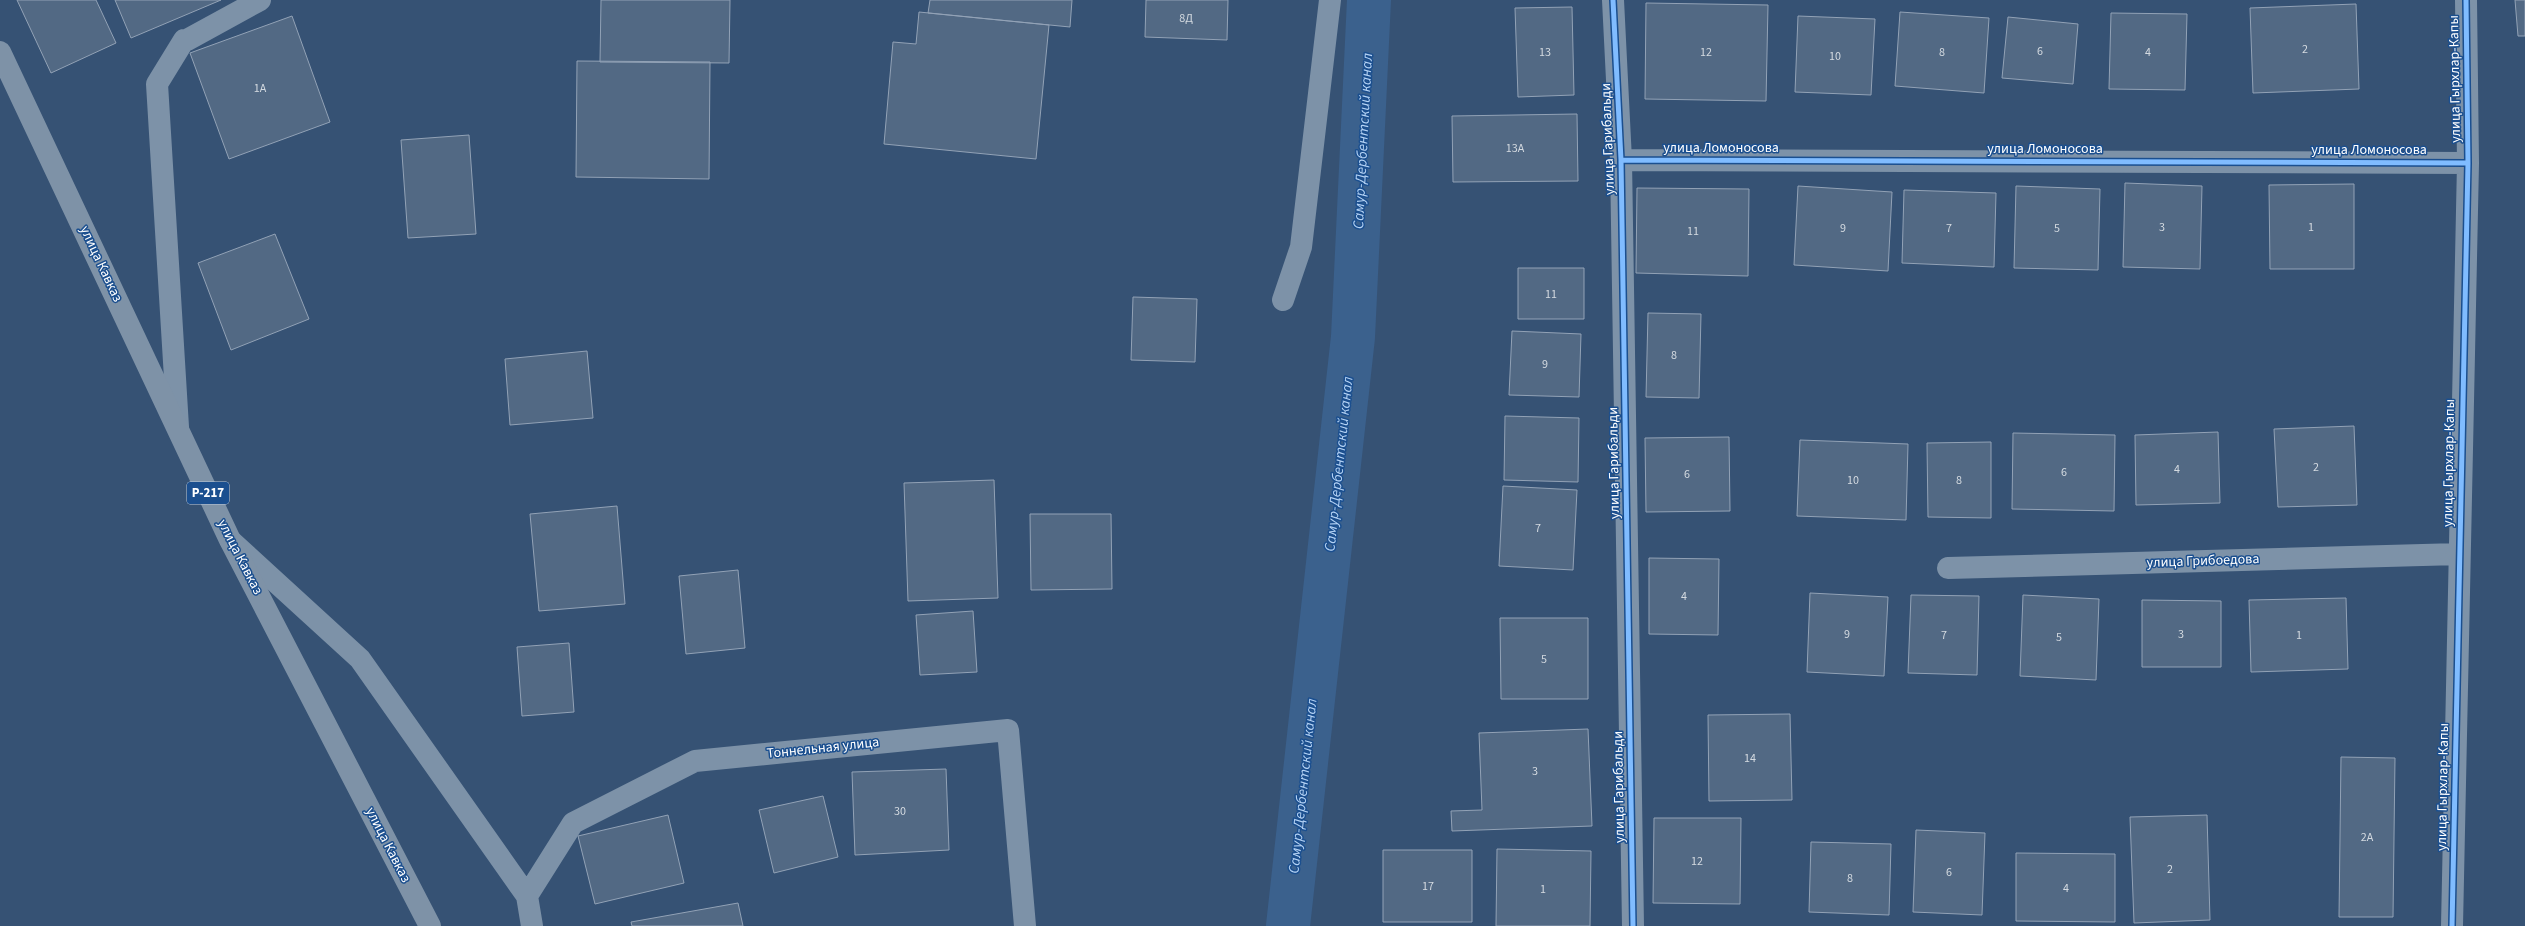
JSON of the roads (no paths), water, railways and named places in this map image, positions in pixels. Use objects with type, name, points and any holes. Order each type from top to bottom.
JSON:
[{"type":"highway","name":"улица Кавказ","points":[[0,52],[230,540],[430,926]]},
{"type":"street","points":[[178,428],[157,84],[184,40],[187,40],[260,0]]},
{"type":"street","points":[[1283,300],[1301,246],[1330,0]]},
{"type":"street","name":"улица Гарибальди","points":[[1613,0],[1621,160],[1633,926]]},
{"type":"street","name":"улица Гырхлар-Капы","points":[[2452,926],[2468,163],[2466,0]]},
{"type":"street","name":"улица Ломоносова","points":[[1621,160],[2468,163]]},
{"type":"street","points":[[230,540],[360,659],[527,896],[532,926]]},
{"type":"street","name":"улица Грибоедова","points":[[1948,568],[2459,554]]},
{"type":"street","name":"Тоннельная улица","points":[[527,896],[573,823],[695,761],[1008,730],[1025,926]]},
{"type":"waterway","name":"Самур-Дербентский канал","points":[[1288,926],[1353,337],[1369,0]]}]
